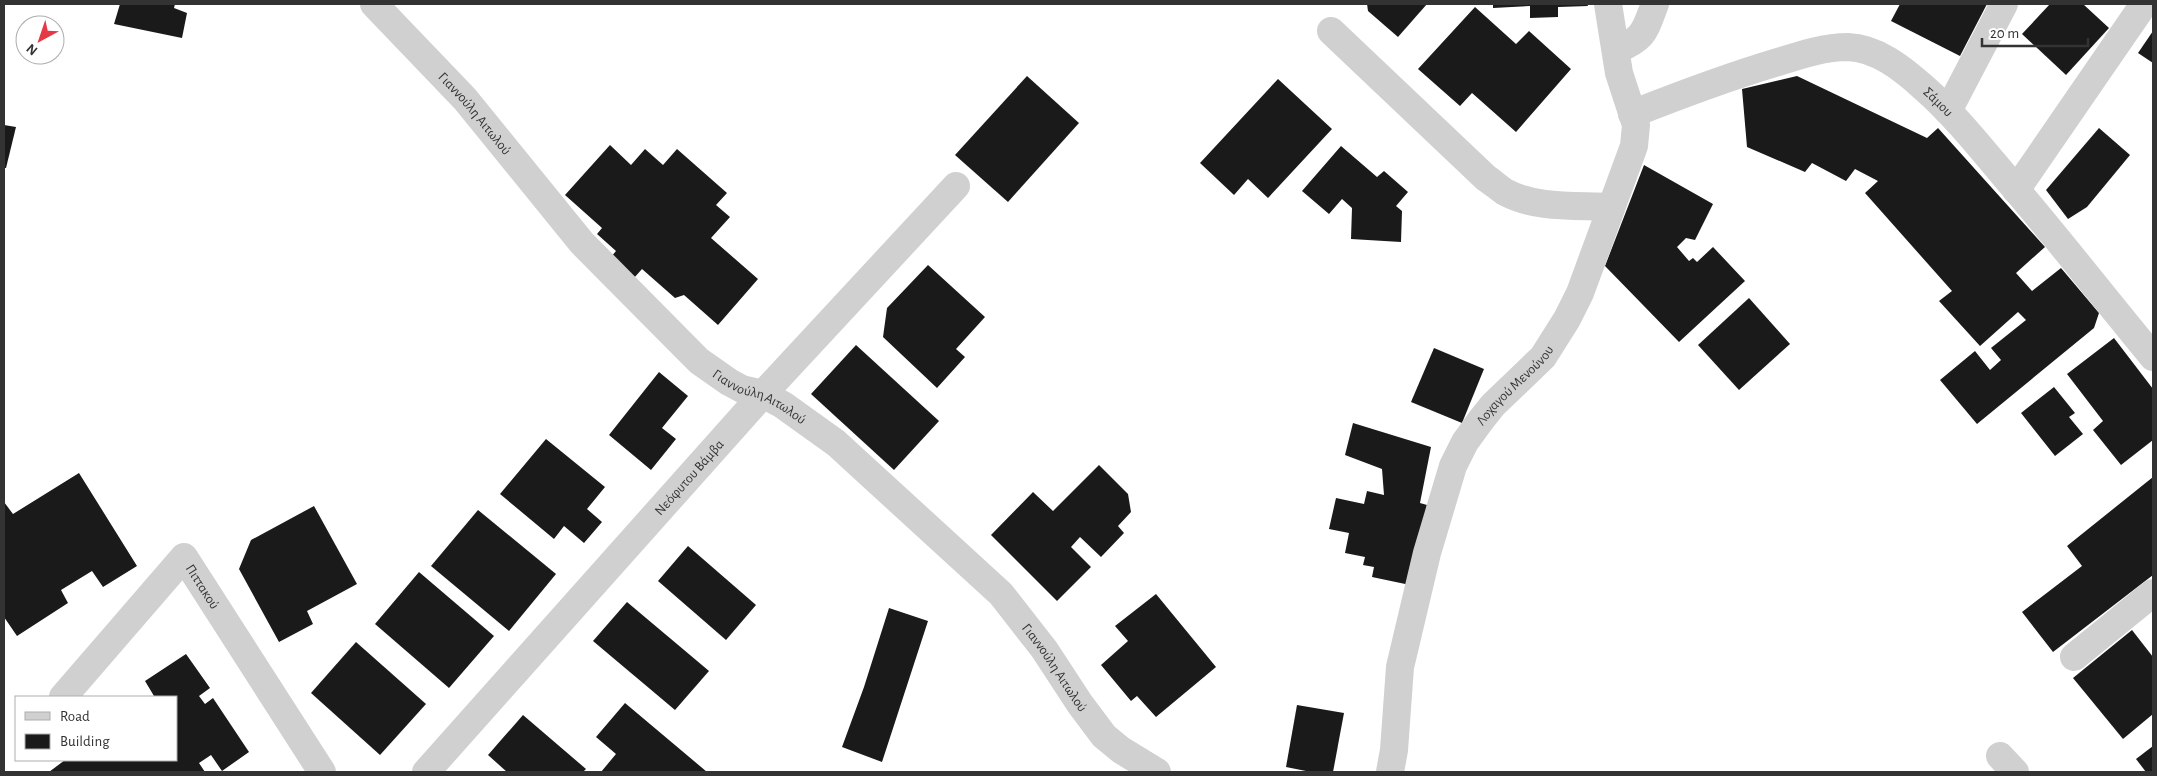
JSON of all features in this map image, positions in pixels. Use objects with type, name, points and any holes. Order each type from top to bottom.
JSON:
[{"type":"street","name":"Γιαννούλη Αιτωλού","points":[[374,4],[465,99],[582,243],[699,361],[742,389],[764,394],[783,405],[836,443],[1001,594],[1044,648],[1080,704],[1104,736],[1121,750],[1157,772]]},
{"type":"street","name":"Λοχαγού Μενούνου","points":[[1390,772],[1396,734],[1400,667],[1427,553],[1451,470],[1460,450],[1481,420],[1542,357],[1559,333],[1580,293],[1634,146],[1636,130],[1619,73],[1608,4]]},
{"type":"street","points":[[1616,50],[1634,42],[1644,32],[1655,4]]},
{"type":"street","points":[[1948,111],[2004,4]]},
{"type":"street","points":[[2016,190],[2144,4]]},
{"type":"street","points":[[1331,31],[1486,178],[1505,192],[1524,200],[1546,204],[1610,207]]},
{"type":"street","name":"Σάμου","points":[[1632,114],[1751,70],[1830,48],[1850,47],[1874,53],[1888,60],[1924,87],[1948,111],[2016,190],[2153,357]]},
{"type":"street","name":"Νεόφυτου Βάμβα","points":[[426,772],[764,394],[956,186]]},
{"type":"street","name":"Πιττακού","points":[[64,696],[184,556],[322,772]]},
{"type":"street","points":[[2074,657],[2153,593]]},
{"type":"building","points":[[120,4],[175,4],[174,8],[187,13],[182,38],[114,24]]},
{"type":"building","points":[[1367,4],[1427,4],[1398,37],[1368,11]]},
{"type":"building","points":[[1493,4],[1587,4],[1588,6],[1558,7],[1558,17],[1530,18],[1530,6],[1493,8]]},
{"type":"building","points":[[1900,4],[1987,4],[1960,56],[1891,21]]},
{"type":"building","points":[[2050,4],[2083,4],[2109,28],[2066,75],[2022,34]]},
{"type":"building","points":[[1475,7],[1516,44],[1529,31],[1571,69],[1516,132],[1472,93],[1460,106],[1418,69]]},
{"type":"building","points":[[2153,31],[2153,63],[2138,53]]},
{"type":"building","points":[[1027,76],[1079,123],[1008,202],[955,155]]},
{"type":"building","points":[[1797,76],[1927,138],[1938,128],[2045,247],[2016,273],[2032,291],[2061,268],[2099,313],[2094,328],[1977,424],[1940,380],[1975,351],[1990,370],[2001,360],[1991,348],[2026,320],[2018,312],[1980,346],[1939,301],[1952,291],[1865,193],[1878,181],[1855,169],[1846,181],[1812,163],[1805,172],[1747,147],[1742,89]]},
{"type":"building","points":[[1278,79],[1332,129],[1268,198],[1248,179],[1234,195],[1200,163]]},
{"type":"building","points":[[4,125],[16,127],[6,168],[4,168]]},
{"type":"building","points":[[2099,128],[2130,155],[2087,207],[2068,219],[2046,190]]},
{"type":"building","points":[[610,145],[631,165],[645,149],[663,165],[677,149],[727,193],[716,205],[730,217],[711,238],[758,279],[718,325],[684,295],[675,298],[642,269],[634,278],[611,257],[616,251],[597,234],[602,228],[565,195]]},
{"type":"building","points":[[1341,146],[1377,177],[1384,171],[1408,192],[1396,206],[1402,211],[1401,242],[1351,239],[1352,208],[1342,199],[1329,214],[1302,191]]},
{"type":"building","points":[[1644,165],[1713,204],[1695,240],[1686,238],[1677,247],[1689,261],[1693,258],[1697,262],[1713,247],[1745,281],[1679,342],[1605,266]]},
{"type":"building","points":[[928,265],[985,317],[956,349],[965,357],[937,388],[883,337],[887,308]]},
{"type":"building","points":[[1749,298],[1790,344],[1739,390],[1698,345]]},
{"type":"building","points":[[2114,338],[2153,389],[2153,440],[2121,465],[2093,430],[2103,421],[2067,374]]},
{"type":"building","points":[[856,345],[939,421],[894,470],[811,394]]},
{"type":"building","points":[[1434,348],[1484,369],[1462,423],[1411,402]]},
{"type":"building","points":[[659,372],[688,396],[662,428],[676,439],[651,470],[609,435]]},
{"type":"building","points":[[2054,387],[2075,413],[2069,417],[2083,434],[2055,456],[2021,413]]},
{"type":"building","points":[[1353,423],[1431,447],[1420,503],[1427,505],[1410,585],[1372,577],[1374,567],[1363,565],[1365,557],[1345,553],[1349,533],[1329,529],[1336,498],[1364,504],[1367,491],[1384,495],[1382,469],[1345,455]]},
{"type":"building","points":[[546,439],[605,487],[587,509],[602,522],[584,543],[564,526],[554,539],[500,494]]},
{"type":"building","points":[[1099,465],[1128,494],[1131,512],[1118,526],[1124,533],[1101,557],[1080,537],[1071,547],[1091,567],[1057,601],[991,535],[1033,492],[1053,511]]},
{"type":"building","points":[[79,473],[137,566],[103,587],[92,571],[61,590],[68,603],[17,636],[4,617],[4,502],[13,514]]},
{"type":"building","points":[[2153,477],[2153,575],[2053,652],[2022,612],[2082,566],[2067,546]]},
{"type":"building","points":[[314,506],[357,584],[307,611],[313,624],[279,642],[239,569],[251,540]]},
{"type":"building","points":[[478,510],[556,574],[509,631],[431,566]]},
{"type":"building","points":[[688,546],[756,605],[726,640],[658,581]]},
{"type":"building","points":[[419,572],[494,636],[449,688],[375,624]]},
{"type":"building","points":[[1156,594],[1216,667],[1156,717],[1137,696],[1131,701],[1101,665],[1128,641],[1115,626]]},
{"type":"building","points":[[627,602],[709,671],[675,710],[593,641]]},
{"type":"building","points":[[889,608],[928,621],[882,762],[842,747],[864,687]]},
{"type":"building","points":[[2132,630],[2153,657],[2153,714],[2123,739],[2073,678]]},
{"type":"building","points":[[356,642],[426,704],[380,755],[311,693]]},
{"type":"building","points":[[186,654],[210,688],[199,696],[205,704],[213,698],[249,752],[222,771],[211,755],[199,763],[205,772],[49,772],[64,761],[178,761],[178,696],[154,696],[145,681]]},
{"type":"building","points":[[625,703],[707,772],[601,772],[616,754],[596,737]]},
{"type":"building","points":[[1297,705],[1344,713],[1333,772],[1311,772],[1286,767]]},
{"type":"building","points":[[523,715],[586,769],[583,772],[507,772],[488,755]]},
{"type":"building","points":[[2153,746],[2153,772],[2146,772],[2136,759]]}]
